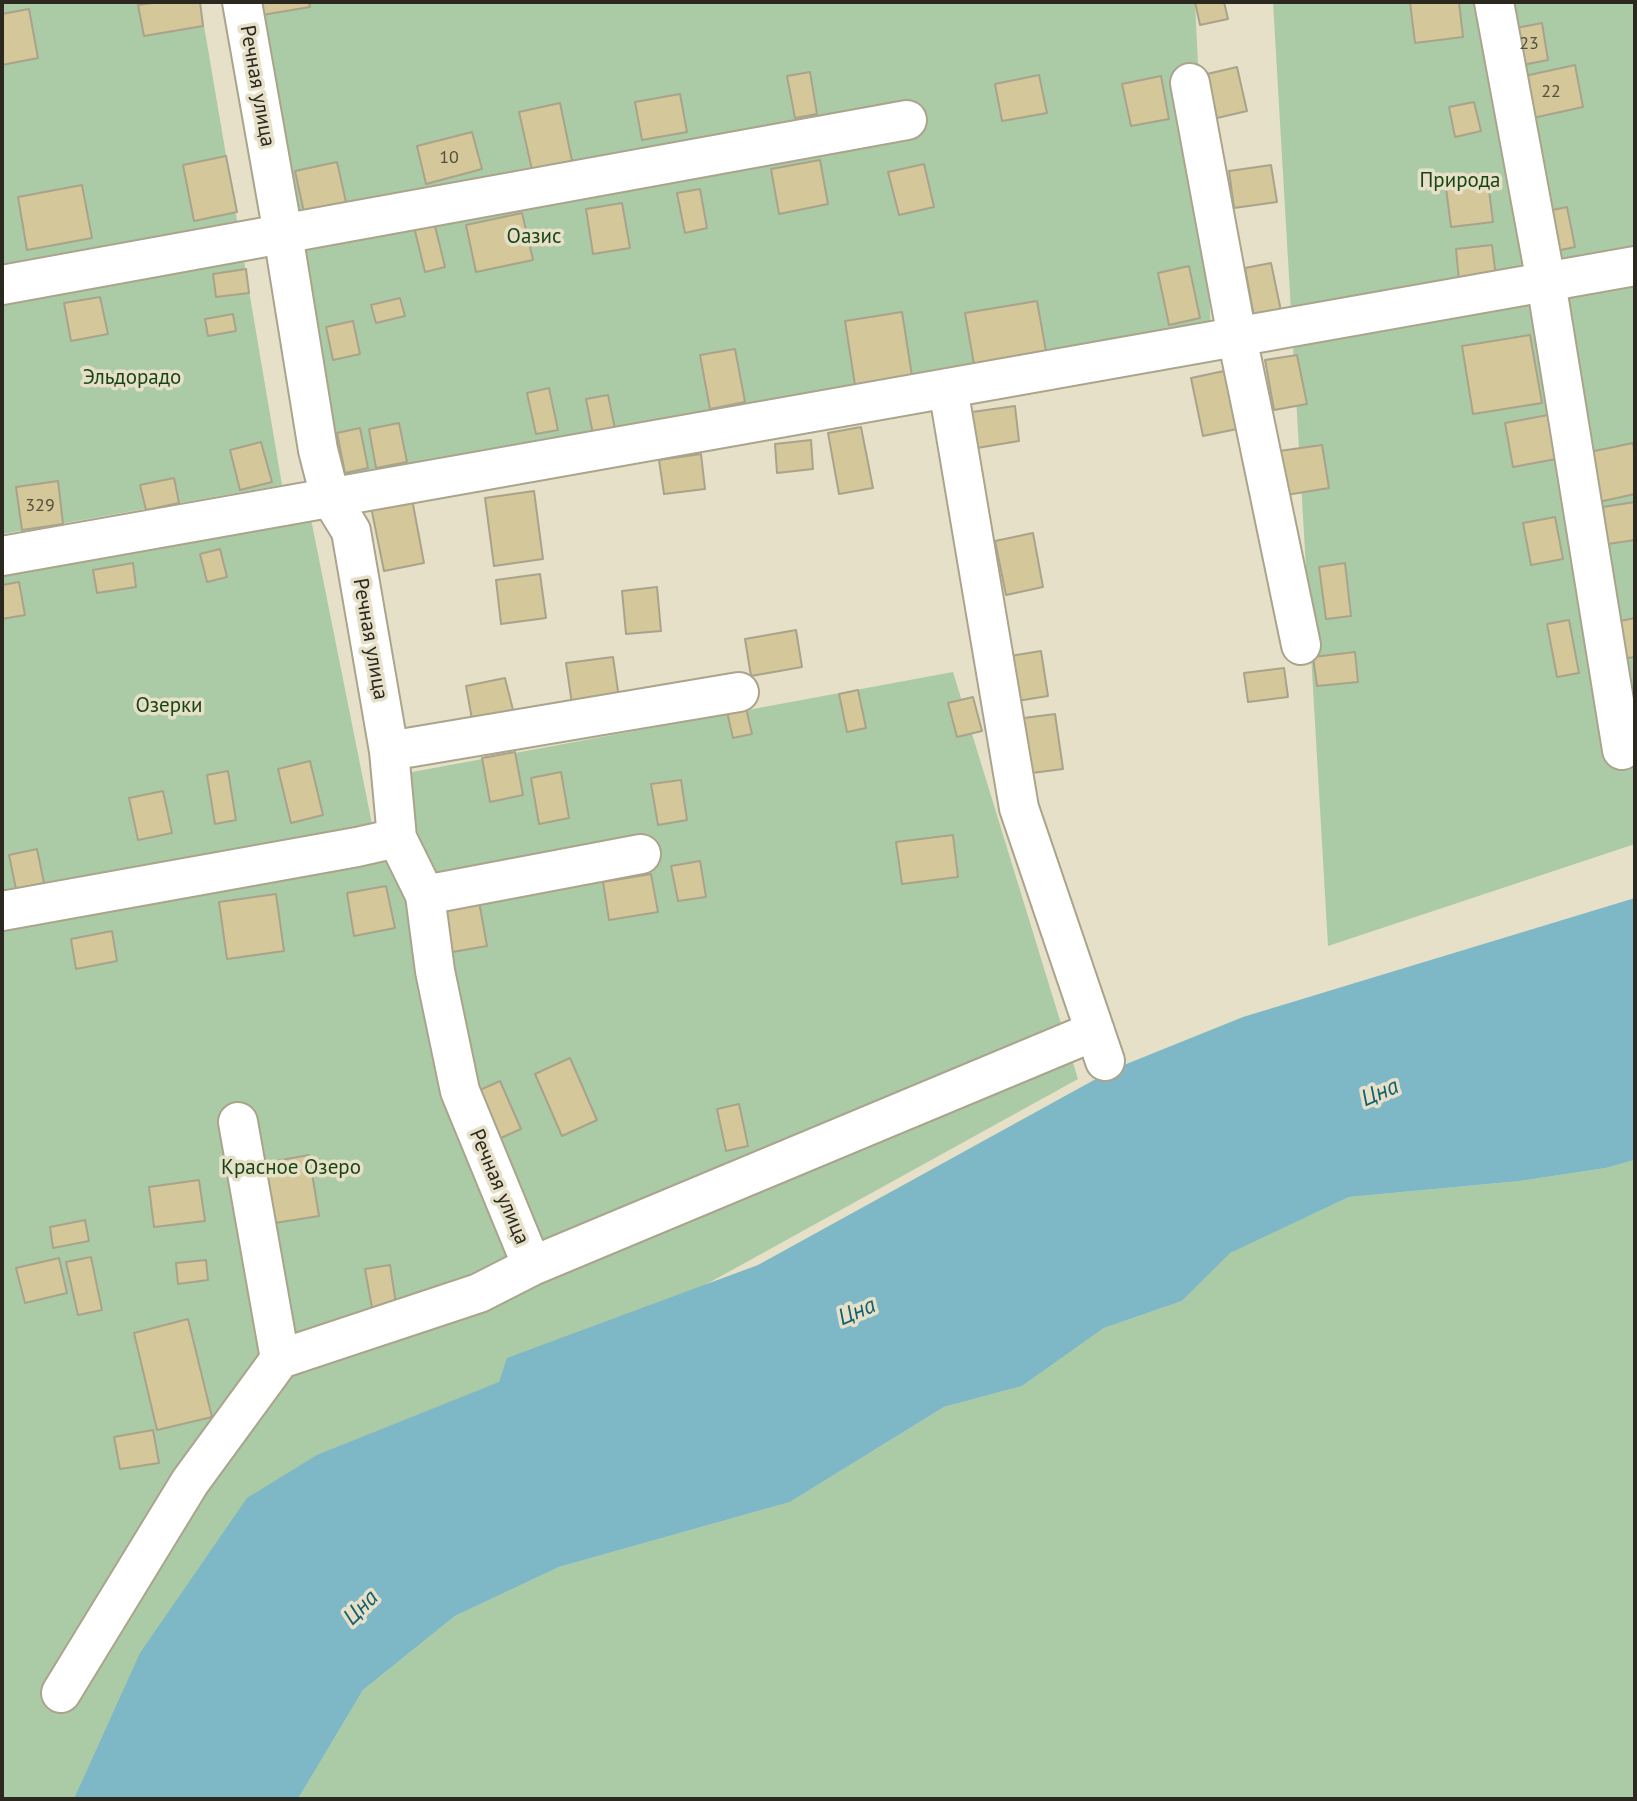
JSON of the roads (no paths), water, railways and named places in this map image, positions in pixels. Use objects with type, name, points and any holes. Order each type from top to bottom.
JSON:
[{"type":"street","name":"Речная улица","points":[[242,2],[318,450],[330,497],[351,531],[389,751],[397,838],[425,895],[435,971],[460,1091],[532,1266]]},
{"type":"street","points":[[1494,2],[1546,282],[1622,750]]},
{"type":"street","points":[[1190,83],[1237,337],[1301,645]]},
{"type":"street","points":[[2,285],[907,120]]},
{"type":"street","points":[[2,556],[1635,266]]},
{"type":"street","points":[[61,1693],[190,1482],[280,1359],[478,1293],[532,1266],[1100,1046],[1019,808],[948,388]]},
{"type":"street","points":[[389,751],[739,692]]},
{"type":"street","points":[[2,911],[397,838]]},
{"type":"street","points":[[425,895],[641,854]]},
{"type":"street","points":[[238,1122],[280,1359]]},
{"type":"water","name":"Цна","points":[[1635,898],[1635,1160],[1606,1168],[1520,1181],[1349,1197],[1230,1253],[1182,1301],[1104,1328],[1022,1386],[944,1407],[790,1502],[559,1567],[455,1616],[363,1690],[298,1799],[74,1799],[140,1653],[247,1498],[317,1455],[499,1382],[507,1358],[758,1265],[1114,1069],[1243,1017]]},
{"type":"park label","name":"Природа","points":[[1460,181]]},
{"type":"park label","name":"Оазис","points":[[534,237]]},
{"type":"park label","name":"Эльдорадо","points":[[132,378]]},
{"type":"park label","name":"Озерки","points":[[169,706]]},
{"type":"park label","name":"Красное Озеро","points":[[291,1168]]}]
